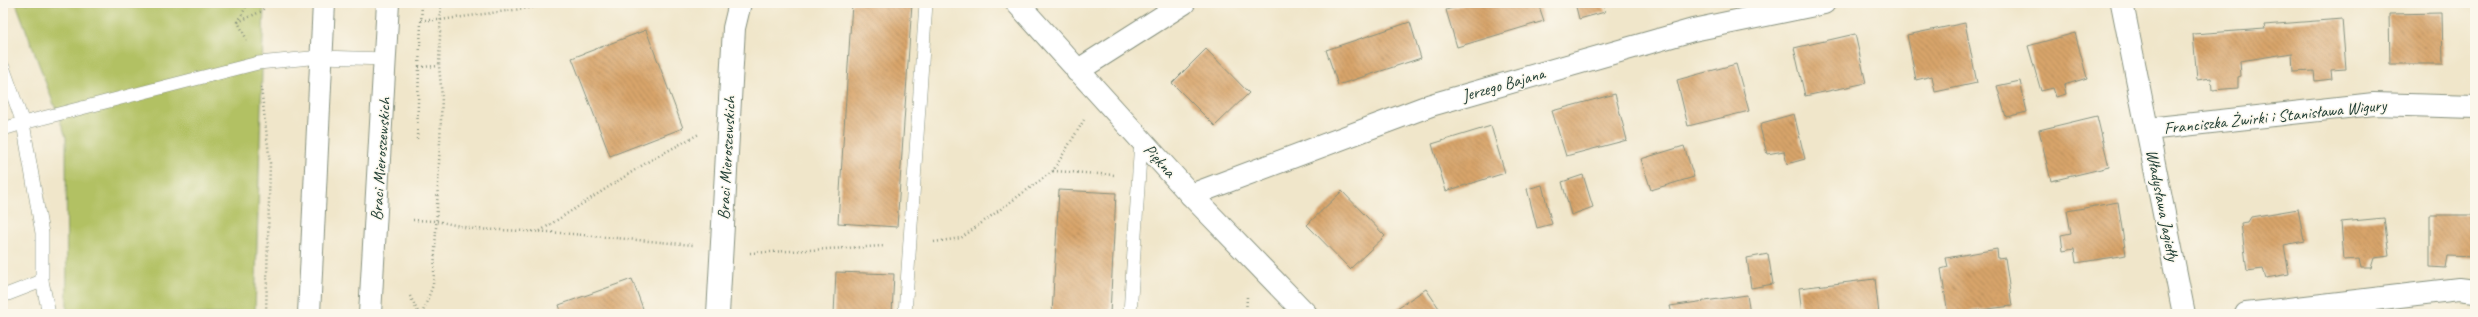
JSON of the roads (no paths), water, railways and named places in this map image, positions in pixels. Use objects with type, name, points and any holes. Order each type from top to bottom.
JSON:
[{"type":"street","points":[[309,314],[324,3]]},
{"type":"street","name":"Braci Mieroszewskich","points":[[370,314],[386,59],[388,3]]},
{"type":"street","name":"Braci Mieroszewskich","points":[[718,314],[734,28],[740,3]]},
{"type":"street","name":"Piękna","points":[[1017,3],[1077,71],[1191,195],[1306,314]]},
{"type":"street","points":[[1077,71],[1184,3]]},
{"type":"street","name":"Jerzego Bajana","points":[[1191,195],[1431,104],[1693,30],[1824,3]]},
{"type":"street","name":"Władysława Jagiełły","points":[[2122,3],[2184,314]]},
{"type":"street","name":"Franciszka Żwirki i Stanisława Wigury","points":[[2148,129],[2374,104],[2475,107]]},
{"type":"street","points":[[2246,314],[2459,289],[2475,291]]},
{"type":"lane","points":[[905,314],[926,3]]},
{"type":"lane","points":[[3,129],[258,63],[322,57],[386,59]]},
{"type":"lane","points":[[3,67],[22,123],[42,233],[42,281],[49,314]]},
{"type":"lane","points":[[1130,314],[1141,140]]},
{"type":"lane","points":[[3,296],[42,281]]}]
